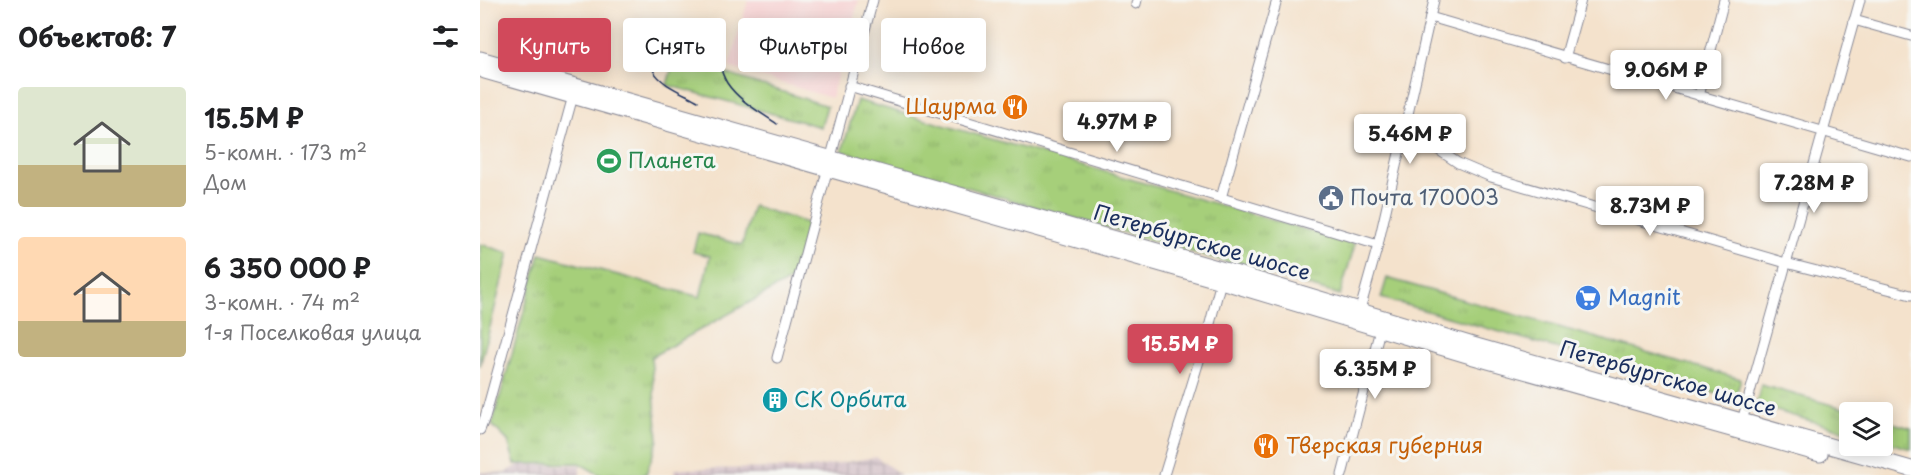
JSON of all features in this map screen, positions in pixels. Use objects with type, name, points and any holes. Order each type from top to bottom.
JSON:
[{"type":"main road","name":"Петербургское шоссе","points":[[480,59],[574,91],[1223,275],[1381,323],[1911,469]]},
{"type":"main road","name":"Петербургское шоссе","points":[[480,70],[574,91]]},
{"type":"main road","name":"Петербургское шоссе","points":[[1381,323],[1497,363],[1895,475]]},
{"type":"street","points":[[777,358],[873,0]]},
{"type":"street","points":[[1221,198],[1277,0]]},
{"type":"street","points":[[1358,316],[1378,245],[1434,0]]},
{"type":"street","points":[[1565,58],[1581,0]]},
{"type":"street","points":[[1699,96],[1724,0]]},
{"type":"street","points":[[1742,421],[1860,0]]},
{"type":"street","points":[[1430,17],[1911,157]]},
{"type":"street","points":[[1854,20],[1911,36]]},
{"type":"street","points":[[849,86],[1378,245]]},
{"type":"street","points":[[480,430],[574,91]]},
{"type":"street","points":[[1403,138],[1437,149],[1458,163],[1491,177],[1786,263],[1911,295]]},
{"type":"street","points":[[1164,475],[1223,275]]},
{"type":"street","points":[[1342,475],[1381,323]]},
{"type":"shaded area","points":[[748,0],[859,0],[854,18],[743,18]]},
{"type":"shaded area","points":[[738,35],[738,70],[729,67]]},
{"type":"shaded area","points":[[745,72],[838,72],[831,98]]},
{"type":"shaded area","points":[[876,457],[901,475],[675,475],[674,469],[811,468]]},
{"type":"shaded area","points":[[519,465],[580,465],[580,475],[480,475],[480,472],[505,473]]},
{"type":"green space","points":[[671,72],[722,72],[827,106],[821,127],[667,85]]},
{"type":"green space","points":[[857,100],[1355,244],[1340,295],[842,151]]},
{"type":"green space","points":[[753,206],[807,223],[795,277],[651,357],[658,440],[646,474],[600,475],[579,463],[515,464],[508,441],[492,425],[540,254],[700,297],[710,256],[693,252],[698,233],[742,245]]},
{"type":"green space","points":[[480,244],[509,253],[480,366]]},
{"type":"green space","points":[[1387,278],[1741,379],[1735,399],[1381,298]]},
{"type":"green space","points":[[1761,385],[1839,407],[1839,429],[1756,405]]},
{"type":"green space","points":[[1893,423],[1911,428],[1911,449],[1893,444]]},
{"type":"tram line","points":[[698,101],[661,80],[653,70],[650,60],[653,41],[658,34],[675,24],[684,23],[701,29],[711,42],[727,83],[750,106],[777,124]]},
{"type":"place","name":"Шаурма","points":[[1015,107]]},
{"type":"place","name":"Планета","points":[[609,161]]},
{"type":"place","name":"Почта 170003","points":[[1331,198]]},
{"type":"place","name":"Magnit","points":[[1588,298]]},
{"type":"place","name":"СК Орбита","points":[[775,400]]},
{"type":"place","name":"Тверская губерния","points":[[1266,446]]}]
